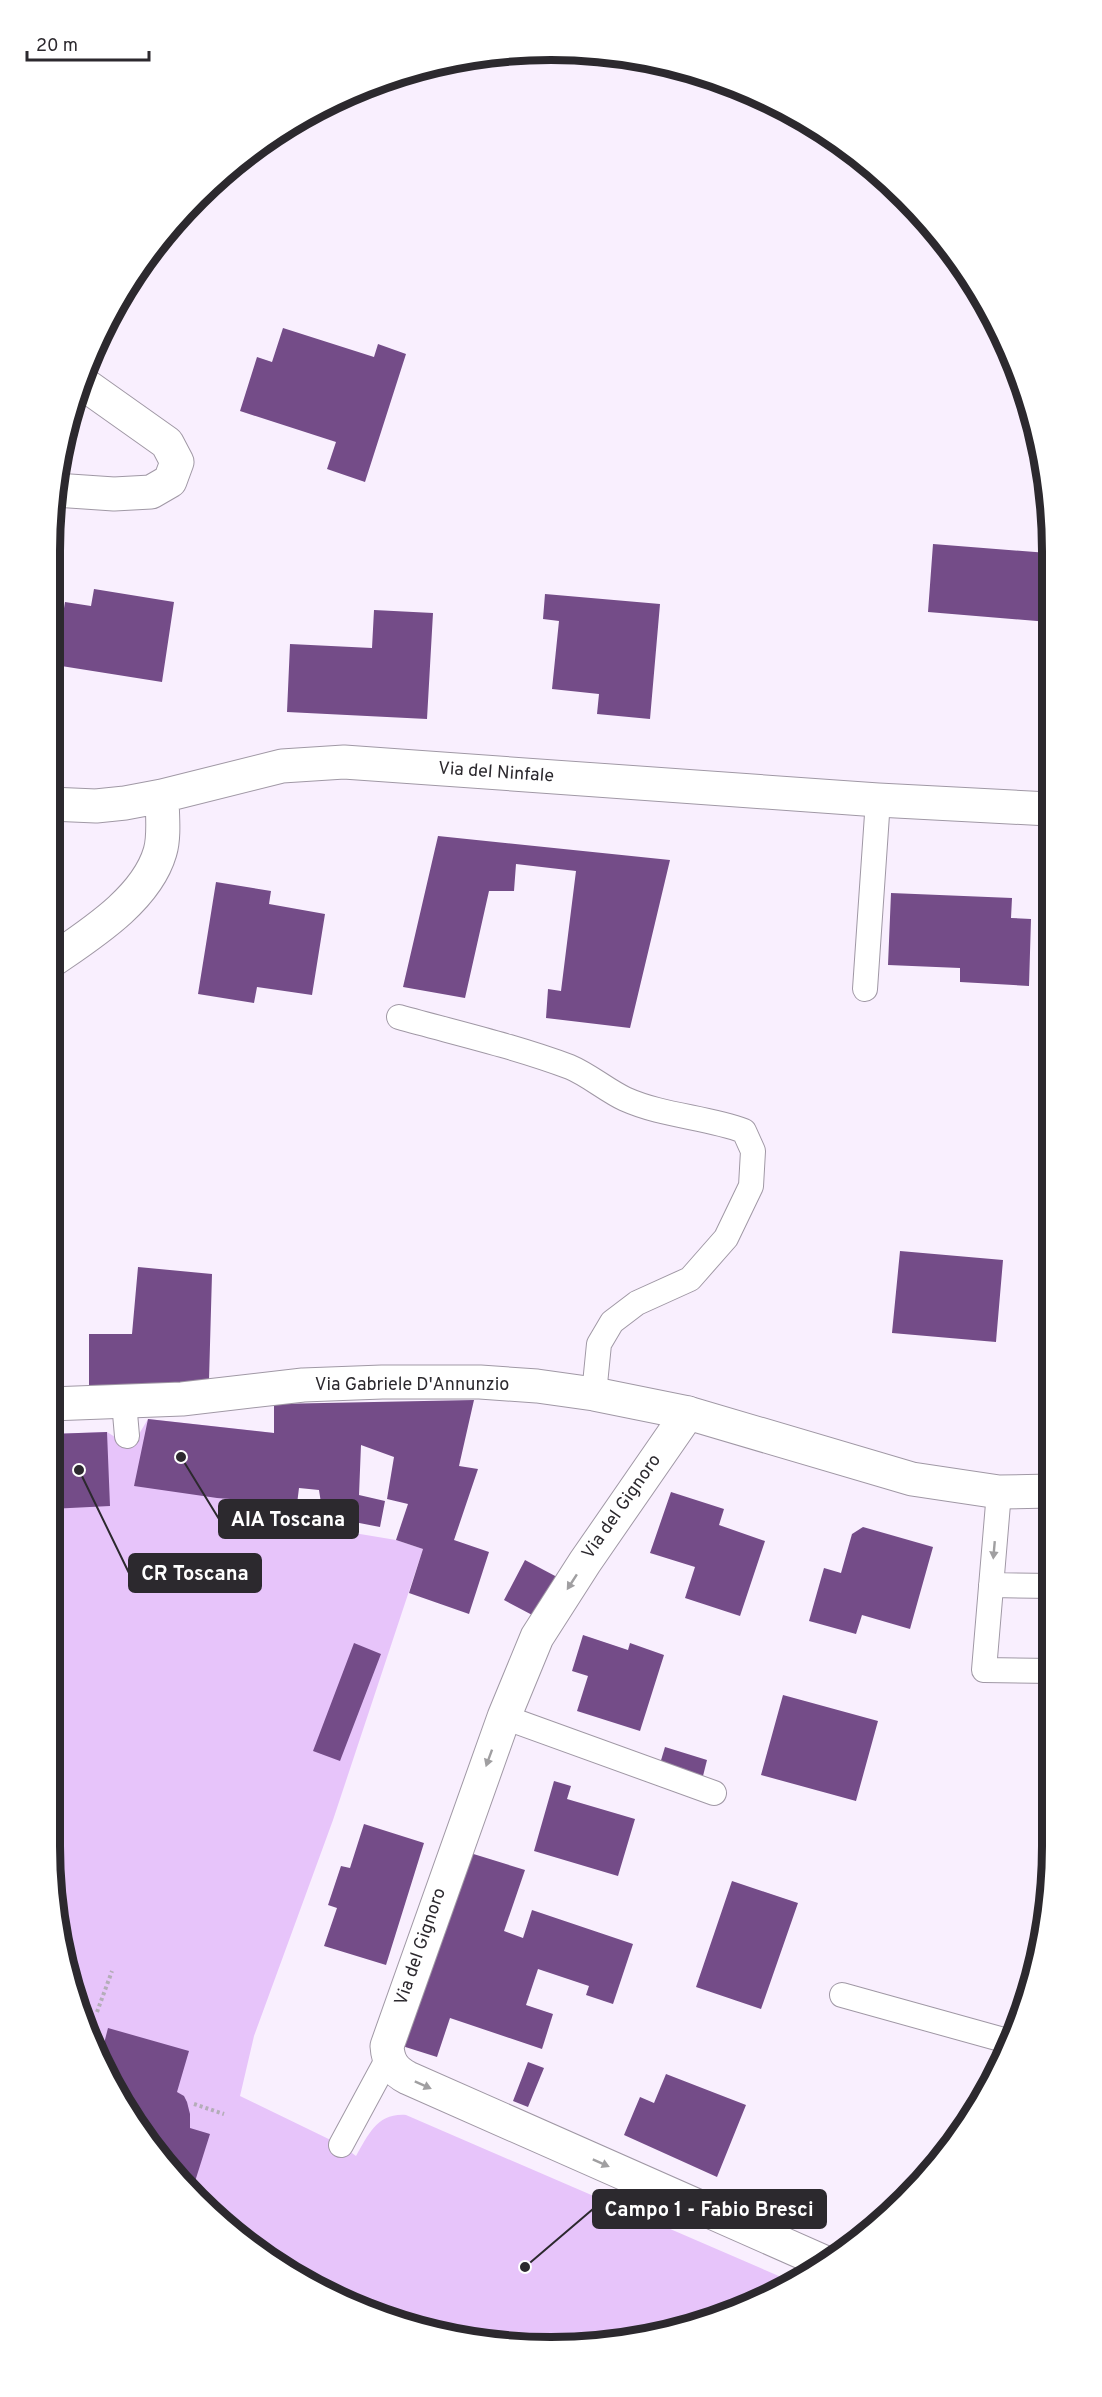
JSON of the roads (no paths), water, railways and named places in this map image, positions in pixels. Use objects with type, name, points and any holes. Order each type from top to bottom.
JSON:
[{"type":"street","points":[[64,491],[114,494],[151,492],[170,481],[177,462],[167,443],[88,387]]},
{"type":"street","name":"Via del Ninfale","points":[[60,804],[96,806],[162,796],[282,766],[344,762],[878,800],[1042,809]]},
{"type":"street","points":[[60,955],[92,933],[146,885],[161,851],[162,796]]},
{"type":"street","name":"Via Gabriele D'Annunzio","points":[[60,1404],[242,1394],[303,1385],[480,1382],[594,1394],[688,1413],[912,1479],[999,1492],[1042,1491]]},
{"type":"street","name":"Via del Gignoro","points":[[388,2058],[387,2046],[504,1717],[537,1637],[585,1562],[688,1413]]},
{"type":"street","points":[[388,2058],[397,2072],[408,2078],[816,2259]]},
{"type":"lane","points":[[864,989],[878,800]]},
{"type":"lane","points":[[399,1017],[505,1046],[572,1068],[626,1099],[691,1118],[722,1123],[744,1131],[753,1151],[751,1186],[726,1238],[690,1279],[637,1303],[612,1322],[599,1344],[594,1394]]},
{"type":"lane","points":[[124,1402],[127,1436]]},
{"type":"lane","points":[[999,1492],[984,1670],[1042,1671]]},
{"type":"lane","points":[[991,1586],[1042,1586]]},
{"type":"lane","points":[[504,1717],[714,1793]]},
{"type":"lane","points":[[842,1995],[1002,2040]]},
{"type":"lane","points":[[341,2145],[388,2058]]},
{"type":"place","name":"AIA Toscana","points":[[181,1457]]},
{"type":"place","name":"CR Toscana","points":[[79,1470]]},
{"type":"place","name":"Campo 1 - Fabio Bresci","points":[[525,2267]]}]
